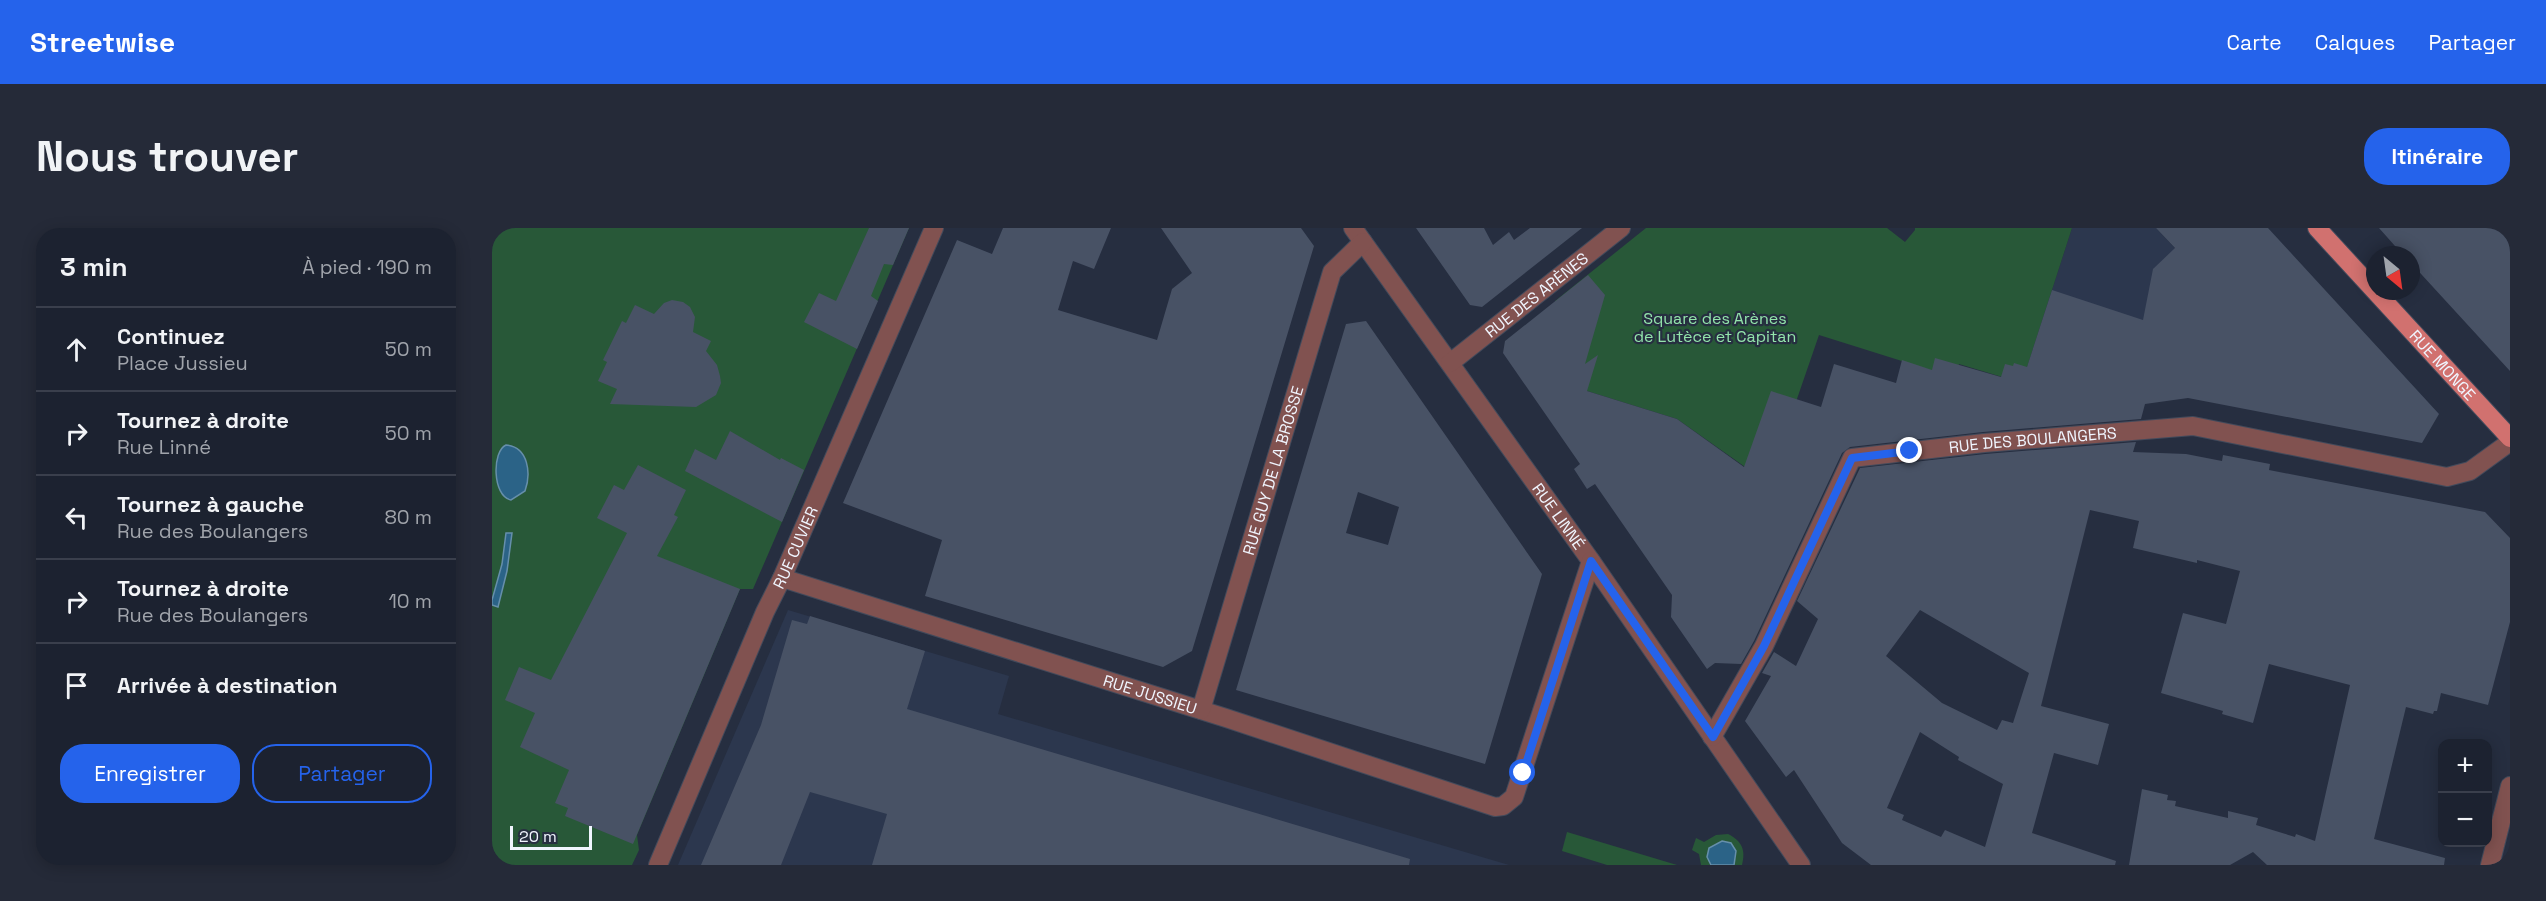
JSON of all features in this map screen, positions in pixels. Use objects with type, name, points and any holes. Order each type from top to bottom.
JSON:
[{"type":"main road","name":"RUE MONGE","points":[[2317,228],[2510,440]]},
{"type":"street","name":"RUE CUVIER","points":[[657,865],[765,612],[782,578],[934,228]]},
{"type":"street","name":"RUE DES ARÈNES","points":[[1450,363],[1621,228]]},
{"type":"street","name":"RUE LINNÉ","points":[[1358,235],[1591,561],[1801,865]]},
{"type":"street","name":"RUE GUY DE LA BROSSE","points":[[1201,710],[1332,272],[1358,235]]},
{"type":"street","name":"RUE DES BOULANGERS","points":[[1713,737],[1764,646],[1852,458],[1984,443],[2193,426],[2447,477],[2470,471],[2510,440]]},
{"type":"street","name":"RUE JUSSIEU","points":[[782,578],[1201,710],[1495,807],[1503,806],[1514,797],[1591,561]]},
{"type":"street","points":[[2490,865],[2510,786]]},
{"type":"shaded area","points":[[2072,228],[2156,228],[2198,273],[2168,329],[2009,423]]},
{"type":"shaded area","points":[[506,445],[520,451],[528,470],[525,491],[511,500],[500,491],[496,473],[498,456]]},
{"type":"shaded area","points":[[506,533],[512,533],[507,571],[498,607],[492,605],[492,600],[502,564]]},
{"type":"shaded area","points":[[788,610],[1009,676],[998,714],[1509,865],[678,865]]},
{"type":"shaded area","points":[[1722,841],[1731,843],[1736,851],[1734,865],[1711,865],[1707,857],[1709,848]]},
{"type":"green space","points":[[492,228],[909,228],[753,589],[740,589],[637,835],[639,850],[632,865],[492,865]]},
{"type":"green space","name":"Square des Arènes de Lutèce et Capitan","points":[[1646,228],[1887,228],[1905,242],[1915,228],[2072,228],[2022,383],[1959,364],[1956,378],[1819,335],[1768,483],[1677,419],[1587,391],[1535,398],[1586,340],[1555,301]]},
{"type":"green space","points":[[1567,832],[1677,865],[1607,865],[1562,851]]},
{"type":"green space","points":[[1728,834],[1742,846],[1742,865],[1734,865],[1736,851],[1709,862],[1711,865],[1701,865],[1699,854],[1692,850],[1696,838],[1704,842],[1716,835]]},
{"type":"building","points":[[869,228],[909,228],[893,265],[884,264],[871,296],[878,301],[857,349],[804,322],[819,293],[836,301]]},
{"type":"building","points":[[1003,228],[1111,228],[1094,269],[1073,261],[1058,310],[1157,340],[1172,289],[1192,273],[1161,228],[1301,228],[1314,246],[1192,651],[1163,667],[925,596],[942,540],[843,503],[957,240],[992,254]]},
{"type":"building","points":[[1416,228],[1484,228],[1493,245],[1509,232],[1514,240],[1530,228],[1582,228],[1482,307],[1470,305]]},
{"type":"building","points":[[2156,228],[2268,228],[2439,414],[2422,443],[2188,398],[2145,404],[2141,419],[1983,432],[1850,447],[1842,453],[1741,664],[1715,663],[1707,669],[1671,617],[1672,595],[1595,484],[1587,489],[1574,469],[1580,464],[1503,353],[1505,341],[1588,275],[1605,295],[1585,364],[1598,355],[1587,391],[1677,419],[1744,467],[1771,391],[1821,407],[1834,364],[1896,383],[1902,360],[1932,370],[1935,358],[2001,377],[2005,364],[2013,366],[2014,363],[2027,367],[2052,290],[2143,320],[2153,269],[2175,248]]},
{"type":"building","points":[[2379,228],[2510,228],[2510,371],[2420,273],[2420,246],[2395,246]]},
{"type":"building","points":[[672,300],[683,302],[690,307],[695,317],[693,332],[711,341],[706,351],[717,365],[721,383],[716,395],[696,407],[610,404],[617,389],[598,381],[607,362],[603,360],[622,321],[626,323],[635,305],[654,314],[664,303]]},
{"type":"building","points":[[1366,321],[1542,574],[1485,764],[1236,690],[1346,324]],"holes":[[[1358,492],[1399,507],[1388,545],[1346,533]]]},
{"type":"building","points":[[730,431],[780,460],[781,458],[804,470],[782,522],[685,471],[695,449],[716,460]]},
{"type":"building","points":[[2136,442],[2133,452],[2186,454],[2222,461],[2223,455],[2270,464],[2269,470],[2485,512],[2510,538],[2510,622],[2488,705],[2441,693],[2437,711],[2433,714],[2406,707],[2374,839],[2445,858],[2444,865],[2267,865],[2253,852],[2230,865],[2129,865],[2142,789],[2168,795],[2167,800],[2176,801],[2175,806],[2228,818],[2228,811],[2258,818],[2256,825],[2315,841],[2350,685],[2269,664],[2253,723],[2222,714],[2223,711],[2161,693],[2183,613],[2226,624],[2240,571],[2133,548],[2139,521],[2090,510],[2041,706],[2109,724],[2098,765],[2054,753],[2032,833],[2116,861],[2115,865],[1871,865],[1842,843],[1794,770],[1786,777],[1745,721],[1771,676],[1762,673],[1774,652],[1796,666],[1818,619],[1797,601],[1860,468],[1985,454]],"holes":[[[1920,610],[2029,673],[2013,723],[2002,720],[1997,730],[1942,703],[1886,656]],[[1920,732],[1959,757],[1958,760],[2003,784],[1985,847],[1945,830],[1941,837],[1902,820],[1904,815],[1887,808]]]},
{"type":"building","points":[[638,465],[686,490],[674,515],[678,517],[657,556],[740,589],[633,844],[565,816],[568,808],[555,803],[569,770],[520,747],[535,713],[505,700],[519,667],[551,680],[627,533],[597,518],[614,485],[624,490]]},
{"type":"building","points":[[810,616],[925,651],[907,709],[1410,859],[1409,865],[872,865],[887,814],[810,792],[781,865],[701,865],[761,725],[792,620],[807,624]]},
{"type":"route","points":[[1523,773],[1591,561],[1713,737],[1764,646],[1852,458],[1910,451]]}]
